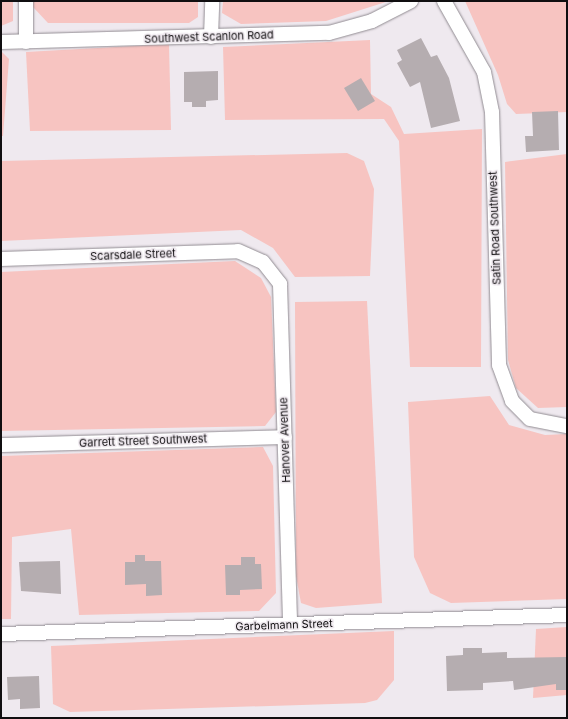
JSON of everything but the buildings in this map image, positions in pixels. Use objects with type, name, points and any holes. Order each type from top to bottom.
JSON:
[{"type":"street","points":[[26,1],[26,42]]},
{"type":"street","points":[[211,37],[212,1]]},
{"type":"street","name":"Southwest Scanlon Road","points":[[1,42],[329,33],[372,21],[411,1]]},
{"type":"street","name":"Satin Road Southwest","points":[[444,1],[484,72],[492,112],[499,365],[512,400],[530,419],[567,426]]},
{"type":"street","name":"Scarsdale Street","points":[[1,259],[238,251],[263,262]]},
{"type":"street","name":"Hanover Avenue","points":[[263,262],[280,284],[290,625]]},
{"type":"street","name":"Garrett Street Southwest","points":[[1,445],[285,436]]},
{"type":"street","name":"Garbelmann Street","points":[[1,634],[567,615]]},
{"type":"shaded area","points":[[1,1],[13,1],[13,21],[1,26]]},
{"type":"shaded area","points":[[33,1],[198,1],[198,17],[189,23],[48,23],[33,7]]},
{"type":"shaded area","points":[[223,1],[389,1],[326,21],[241,24],[222,13]]},
{"type":"shaded area","points":[[465,1],[567,1],[567,112],[516,114],[507,104],[498,75]]},
{"type":"shaded area","points":[[370,40],[371,94],[391,107],[404,134],[482,129],[481,367],[410,367],[399,141],[384,119],[225,120],[223,47]]},
{"type":"shaded area","points":[[169,44],[171,130],[30,131],[26,52]]},
{"type":"shaded area","points":[[1,51],[9,59],[3,136],[1,136]]},
{"type":"shaded area","points":[[347,153],[364,161],[374,189],[370,276],[295,277],[273,248],[241,230],[1,241],[1,161]]},
{"type":"shaded area","points":[[567,154],[567,407],[538,408],[516,388],[508,360],[505,162]]},
{"type":"shaded area","points":[[235,261],[261,278],[271,297],[276,412],[265,426],[1,431],[1,272]]},
{"type":"shaded area","points":[[367,301],[382,603],[316,608],[301,603],[296,576],[295,302]]},
{"type":"shaded area","points":[[490,396],[509,425],[545,435],[567,434],[567,599],[451,603],[430,593],[414,557],[408,402]]},
{"type":"shaded area","points":[[263,447],[273,466],[276,593],[259,611],[79,615],[71,529],[12,537],[11,619],[1,619],[1,456]]},
{"type":"shaded area","points":[[567,627],[567,695],[533,698],[536,629]]},
{"type":"shaded area","points":[[394,631],[394,680],[377,700],[365,703],[70,712],[53,704],[51,646]]}]
